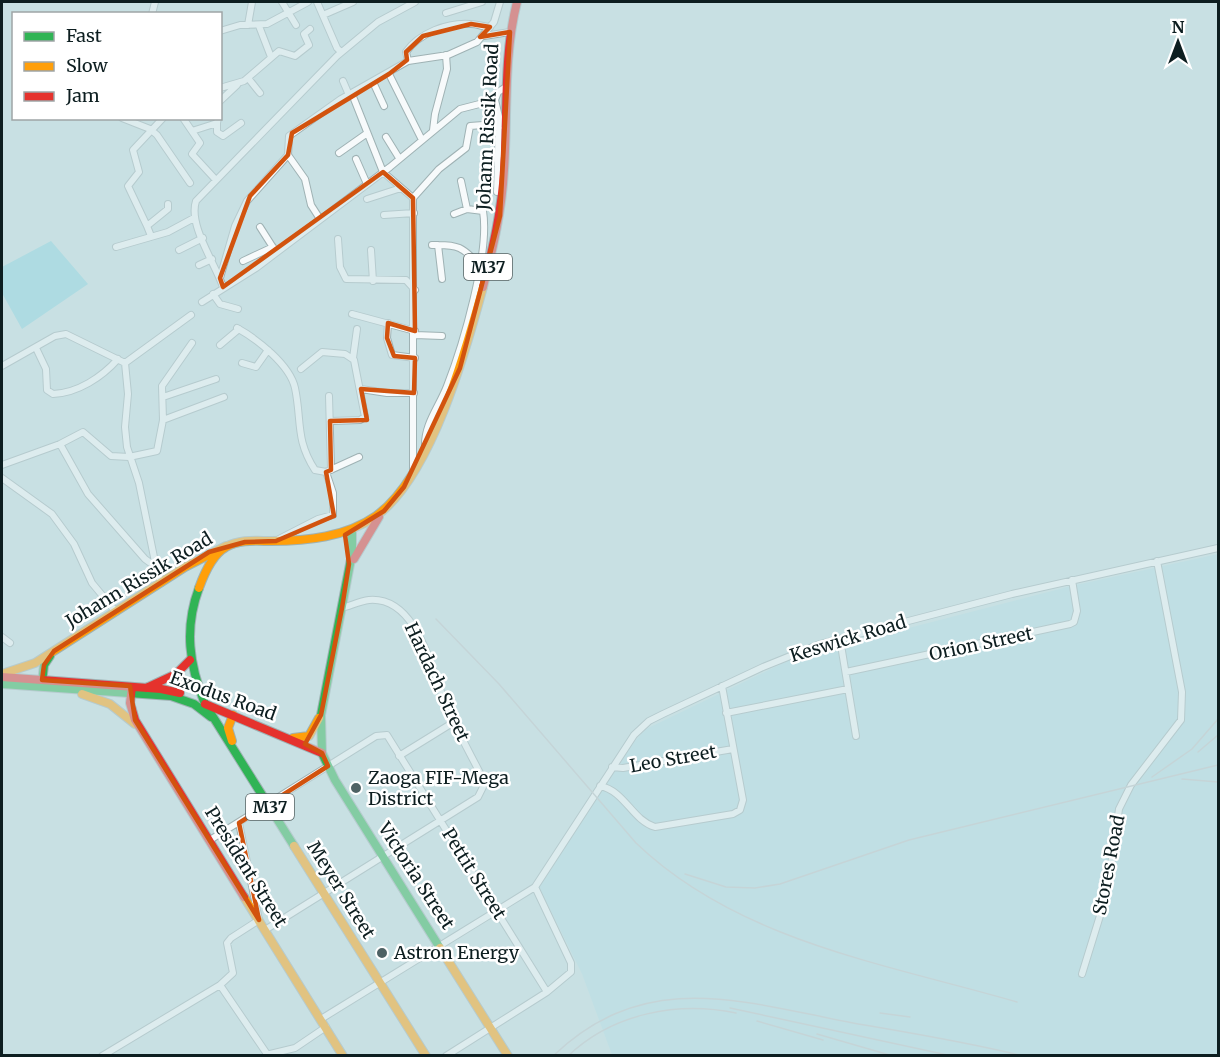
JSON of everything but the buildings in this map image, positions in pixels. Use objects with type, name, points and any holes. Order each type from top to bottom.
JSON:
[{"type":"main road","name":"Johann Rissik Road","points":[[2,675],[35,663],[209,552],[227,546],[321,539],[352,531],[384,511],[404,487],[425,447],[460,368],[487,273],[502,198],[510,32],[517,2]]},
{"type":"main road","points":[[349,569],[360,546],[384,511]]},
{"type":"main road","name":"Victoria Street","points":[[352,531],[349,569],[321,715],[322,753],[508,1056]]},
{"type":"main road","name":"Victoria Street","points":[[342,534],[349,569]]},
{"type":"main road","name":"Meyer Street","points":[[227,546],[216,556],[195,594],[189,629],[190,660],[205,704],[426,1056]]},
{"type":"main road","name":"Johann Rissik Road","points":[[42,684],[44,664],[54,651]]},
{"type":"main road","points":[[146,688],[184,669],[190,660]]},
{"type":"main road","name":"Exodus Road","points":[[2,675],[72,689],[146,688],[175,692],[291,738],[322,753]]},
{"type":"main road","name":"Exodus Road","points":[[2,684],[42,684],[131,690],[189,702],[216,721]]},
{"type":"main road","points":[[72,689],[110,704],[140,728]]},
{"type":"main road","name":"President Street","points":[[131,690],[132,711],[140,728],[343,1056]]},
{"type":"main road","points":[[232,715],[228,728],[235,752]]},
{"type":"main road","points":[[291,738],[309,736],[321,715]]},
{"type":"street","points":[[248,25],[252,2]]},
{"type":"street","points":[[282,2],[296,26]]},
{"type":"street","points":[[222,31],[248,25],[259,26],[308,2]]},
{"type":"street","points":[[317,2],[337,48],[341,52]]},
{"type":"street","points":[[323,15],[352,2],[356,9]]},
{"type":"street","points":[[223,287],[194,218],[196,201],[341,52],[378,22],[415,2]]},
{"type":"street","points":[[446,13],[474,2],[482,2]]},
{"type":"street","points":[[320,219],[311,205],[305,179],[288,155],[288,139],[292,133],[350,94],[389,74],[408,61],[446,55],[477,42],[490,27],[500,2]]},
{"type":"street","points":[[408,61],[406,52],[411,45],[429,32],[465,24],[490,27]]},
{"type":"street","points":[[259,26],[271,57]]},
{"type":"street","points":[[222,99],[237,85],[267,64],[271,57],[282,51],[295,56],[309,45],[304,34],[310,29]]},
{"type":"street","points":[[484,36],[510,32]]},
{"type":"street","points":[[433,130],[447,69],[446,55]]},
{"type":"street","points":[[389,74],[422,140]]},
{"type":"street","points":[[248,78],[260,93]]},
{"type":"street","points":[[343,81],[383,172],[413,198]]},
{"type":"street","points":[[373,82],[384,106]]},
{"type":"street","points":[[222,88],[237,85]]},
{"type":"street","points":[[496,192],[499,128],[495,100],[498,92],[506,87]]},
{"type":"street","points":[[201,302],[320,219],[462,108],[495,100]]},
{"type":"street","points":[[128,120],[150,129],[190,183]]},
{"type":"street","points":[[151,236],[128,186],[139,172],[133,150],[161,120]]},
{"type":"street","points":[[184,120],[200,143],[192,154],[216,179]]},
{"type":"street","points":[[192,131],[217,121],[217,132],[223,136],[241,123]]},
{"type":"street","points":[[413,469],[415,290],[413,198],[439,169],[467,146],[470,126],[483,124],[499,128]]},
{"type":"street","points":[[339,153],[366,134]]},
{"type":"street","points":[[386,137],[399,158]]},
{"type":"street","points":[[220,278],[236,226],[247,201],[288,155]]},
{"type":"street","points":[[356,159],[367,184]]},
{"type":"street","points":[[461,181],[467,209]]},
{"type":"street","points":[[368,199],[401,188]]},
{"type":"street","points":[[147,226],[168,209],[168,204]]},
{"type":"street","points":[[425,447],[424,434],[448,384],[461,342],[485,236],[483,211],[467,209],[454,214]]},
{"type":"street","points":[[384,215],[414,213]]},
{"type":"street","points":[[116,247],[168,232],[194,218]]},
{"type":"street","points":[[260,226],[274,249]]},
{"type":"street","points":[[179,250],[202,238]]},
{"type":"street","points":[[338,239],[340,267],[346,279],[406,280],[415,290]]},
{"type":"street","points":[[442,279],[435,245],[465,249],[487,273]]},
{"type":"street","points":[[243,261],[274,249]]},
{"type":"street","points":[[371,250],[373,281]]},
{"type":"street","points":[[199,265],[212,260]]},
{"type":"street","points":[[213,294],[220,304],[238,309]]},
{"type":"street","points":[[352,314],[415,333],[442,336]]},
{"type":"street","points":[[125,363],[191,315]]},
{"type":"street","points":[[388,323],[387,338],[392,355],[415,358]]},
{"type":"street","points":[[220,345],[238,328],[268,350],[295,386],[302,445],[315,470],[329,471],[358,457]]},
{"type":"street","points":[[330,421],[360,420],[365,417],[353,358],[357,329]]},
{"type":"street","points":[[2,366],[58,335],[71,334],[125,363]]},
{"type":"street","points":[[2,465],[60,444],[83,432],[108,454],[129,457],[157,451],[163,420],[163,383],[175,371],[185,349],[192,343]]},
{"type":"street","points":[[36,348],[46,369],[50,393],[80,388],[104,374],[118,359]]},
{"type":"street","points":[[242,363],[256,367],[268,350]]},
{"type":"street","points":[[302,369],[322,352],[345,354],[353,358]]},
{"type":"street","points":[[125,363],[128,407],[125,427],[129,457],[139,483],[161,583]]},
{"type":"street","points":[[163,397],[216,379]]},
{"type":"street","points":[[361,389],[390,393],[414,393]]},
{"type":"street","points":[[276,541],[318,519],[333,515],[333,493],[329,471],[329,396]]},
{"type":"street","points":[[163,420],[224,397]]},
{"type":"street","points":[[60,444],[88,494],[145,559],[156,567]]},
{"type":"street","points":[[2,478],[52,514],[74,544],[92,583],[116,612]]},
{"type":"street","name":"Keswick Road","points":[[535,887],[612,767],[634,735],[649,721],[799,651],[1072,580],[1218,548]]},
{"type":"street","name":"Stores Road","points":[[1082,974],[1107,892],[1119,809],[1131,785],[1180,720],[1182,692],[1157,561]]},
{"type":"street","name":"Orion Street","points":[[846,672],[1070,624],[1074,622],[1077,611],[1072,580]]},
{"type":"street","name":"Hardach Street","points":[[342,608],[367,600],[377,600],[386,603],[413,622],[454,722],[483,779],[483,787],[478,797],[440,820]]},
{"type":"street","points":[[2,638],[10,644]]},
{"type":"street","points":[[840,639],[856,736]]},
{"type":"street","points":[[600,786],[614,790],[645,823],[658,828],[733,814],[742,806],[722,686]]},
{"type":"street","points":[[726,713],[848,688]]},
{"type":"street","points":[[399,756],[454,722]]},
{"type":"street","name":"Pettit Street","points":[[328,766],[376,736],[387,735],[547,992]]},
{"type":"street","name":"Leo Street","points":[[612,767],[623,768],[733,749]]},
{"type":"street","points":[[210,840],[328,766]]},
{"type":"street","points":[[265,930],[440,820]]},
{"type":"street","points":[[102,1056],[220,985],[233,973],[227,944],[231,938],[259,920],[239,823]]},
{"type":"street","points":[[321,1018],[535,887],[573,969],[569,976],[547,992],[446,1056]]},
{"type":"street","points":[[220,985],[266,1055],[287,1053],[326,1027]]},
{"type":"highlighted area","points":[[471,24],[490,27],[480,37],[510,32],[500,216],[460,368],[404,487],[384,511],[345,535],[349,564],[342,608],[321,715],[305,744],[322,753],[328,766],[239,823],[259,920],[135,720],[130,686],[42,680],[44,665],[54,651],[209,552],[245,542],[276,541],[334,516],[326,472],[331,470],[330,421],[367,420],[361,389],[414,393],[415,358],[394,356],[387,338],[388,323],[415,331],[413,198],[383,172],[223,287],[220,278],[250,196],[288,155],[292,133],[389,74],[407,60],[406,52],[423,36]]},
{"type":"shaded area","points":[[51,241],[88,284],[22,329],[2,293],[2,267]]},
{"type":"shaded area","points":[[1218,554],[1218,1055],[612,1055],[582,974],[539,887],[634,742],[646,729],[796,657],[1071,586]]},
{"type":"railway","points":[[436,619],[499,684],[636,843],[676,876],[720,904],[816,945],[1017,1002]]},
{"type":"railway","points":[[1152,777],[1192,749],[1218,719]]},
{"type":"railway","points":[[1198,752],[1218,735]]},
{"type":"railway","points":[[685,874],[726,887],[755,888],[780,884],[909,840],[1218,765]]},
{"type":"railway","points":[[1182,779],[1218,782]]},
{"type":"railway","points":[[553,1056],[588,1028],[624,1010],[660,1001],[697,998],[773,1007],[1023,1056]]},
{"type":"railway","points":[[730,1008],[952,1056]]},
{"type":"railway","points":[[568,1056],[605,1029],[647,1014],[692,1009],[736,1013]]},
{"type":"railway","points":[[880,1013],[910,1017]]},
{"type":"railway","points":[[757,1021],[823,1040]]},
{"type":"railway","points":[[817,1034],[893,1056]]},
{"type":"traffic: fast","points":[[352,531],[352,554],[321,715],[322,753],[335,780],[440,948]]},
{"type":"traffic: fast","points":[[199,588],[191,618],[190,646],[195,675],[205,704],[294,846]]},
{"type":"traffic: fast","points":[[42,683],[44,665],[50,656]]},
{"type":"traffic: fast","points":[[2,684],[171,696],[194,704],[211,717]]},
{"type":"traffic: slow","points":[[199,588],[213,559],[231,544],[248,541],[312,539],[339,533],[376,516],[396,498],[414,473],[444,410],[467,344],[483,287]]},
{"type":"traffic: slow","points":[[2,674],[35,663],[185,567],[226,546]]},
{"type":"traffic: slow","points":[[82,694],[110,704],[135,724]]},
{"type":"traffic: slow","points":[[232,741],[228,728],[233,715]]},
{"type":"traffic: slow","points":[[293,738],[309,736],[319,718]]},
{"type":"traffic: slow","points":[[294,846],[426,1056]]},
{"type":"traffic: slow","points":[[244,897],[343,1056]]},
{"type":"traffic: slow","points":[[440,948],[508,1056]]},
{"type":"traffic: jam","points":[[483,287],[494,243],[503,185],[508,65],[517,2]]},
{"type":"traffic: jam","points":[[354,559],[379,517]]},
{"type":"traffic: jam","points":[[146,688],[176,674],[190,660]]},
{"type":"traffic: jam","points":[[2,677],[161,689],[180,693]]},
{"type":"traffic: jam","points":[[132,687],[130,703],[135,720],[244,897]]},
{"type":"traffic: jam","points":[[205,704],[322,753]]},
{"type":"place","name":"Zaoga FIF-Mega District","points":[[356,788]]},
{"type":"place","name":"Astron Energy","points":[[382,953]]}]
